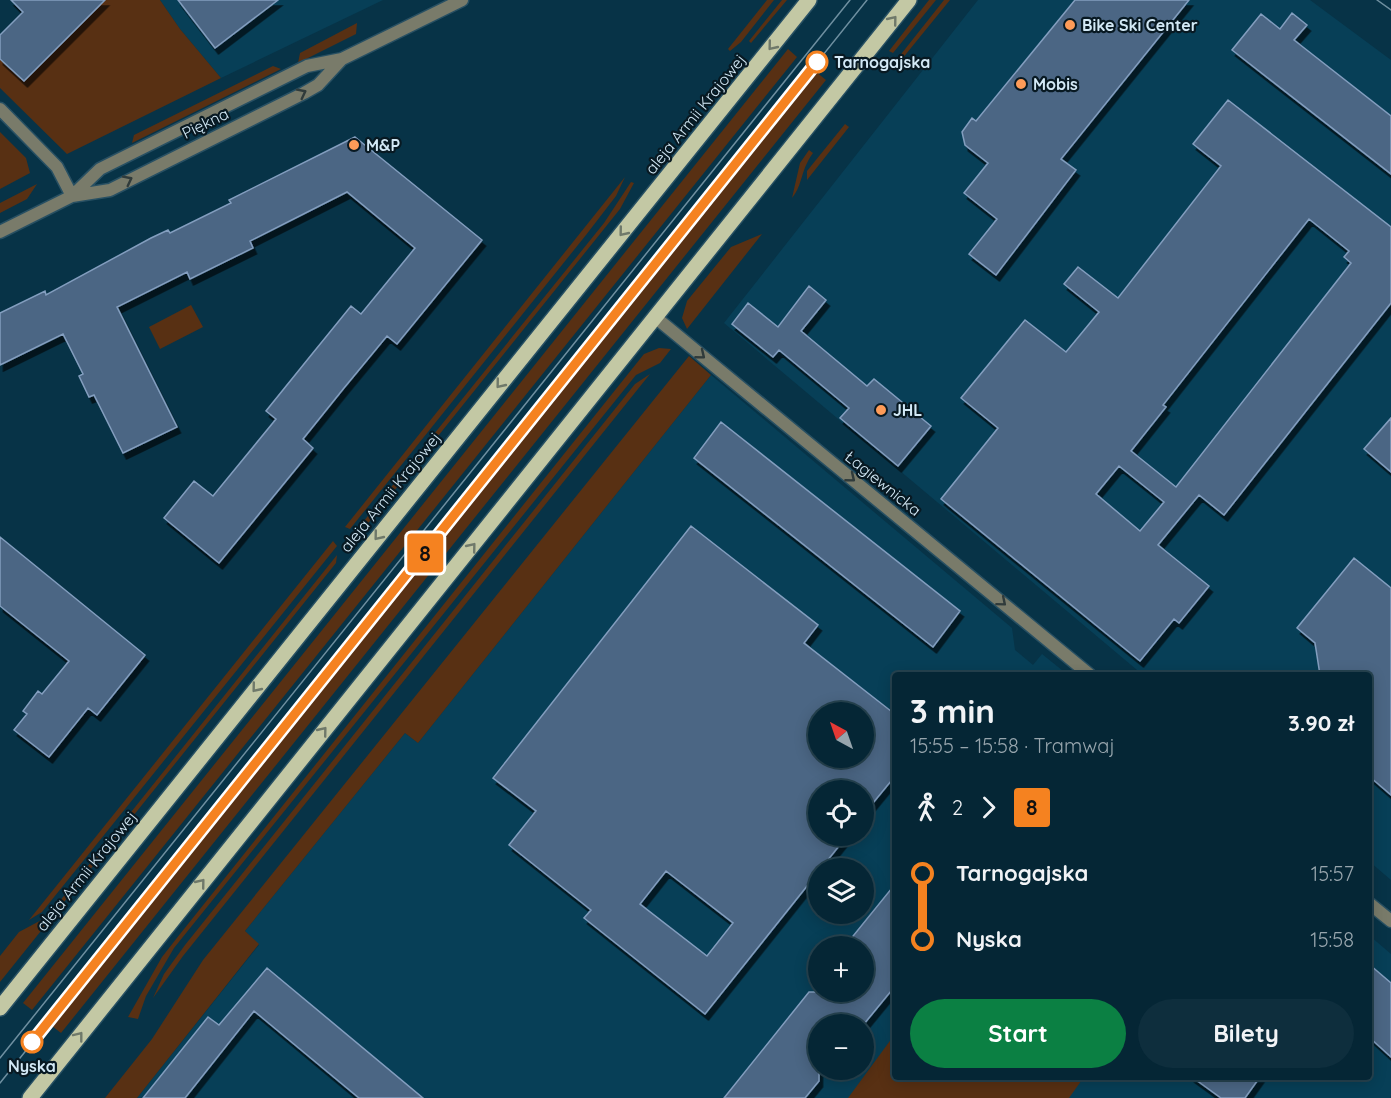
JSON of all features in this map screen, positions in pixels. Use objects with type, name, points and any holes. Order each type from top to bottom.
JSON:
[{"type":"main road","name":"aleja Armii Krajowej","points":[[0,1008],[809,0]]},
{"type":"main road","points":[[30,1098],[909,0]]},
{"type":"street","name":"Piękna","points":[[0,232],[72,196],[100,169],[307,66],[342,59],[462,0]]},
{"type":"street","name":"Piękna","points":[[72,196],[110,190],[304,93],[318,85],[342,59]]},
{"type":"street","points":[[0,109],[57,167],[72,196]]},
{"type":"street","name":"Łagiewnicka","points":[[656,317],[1086,672]]},
{"type":"street","points":[[1372,906],[1391,921]]},
{"type":"shaded area","points":[[104,0],[160,0],[180,29],[221,78],[67,154],[0,88],[0,59],[24,81]]},
{"type":"shaded area","points":[[160,0],[383,0],[221,78],[180,29]]},
{"type":"shaded area","points":[[767,0],[774,0],[741,42],[730,51],[728,49]]},
{"type":"shaded area","points":[[782,0],[787,0],[751,43],[749,41]]},
{"type":"shaded area","points":[[929,0],[936,0],[893,53],[889,51]]},
{"type":"shaded area","points":[[944,0],[950,0],[902,59],[898,58]]},
{"type":"shaded area","points":[[978,0],[1310,0],[1391,60],[1391,880],[1372,864],[1372,672],[1139,672],[724,323]]},
{"type":"shaded area","points":[[357,23],[356,34],[298,63],[300,53]]},
{"type":"shaded area","points":[[788,49],[797,57],[32,1010],[23,1003]]},
{"type":"shaded area","points":[[273,66],[281,69],[132,143],[134,135]]},
{"type":"shaded area","points":[[815,71],[826,80],[61,1033],[52,1026]]},
{"type":"shaded area","points":[[845,124],[849,127],[807,180],[807,171]]},
{"type":"shaded area","points":[[0,132],[26,158],[30,173],[0,189]]},
{"type":"shaded area","points":[[809,150],[813,153],[792,198],[800,163]]},
{"type":"shaded area","points":[[625,177],[616,196],[586,235],[350,529],[345,527]]},
{"type":"shaded area","points":[[631,182],[634,183],[620,209],[366,526],[359,527],[604,223]]},
{"type":"shaded area","points":[[37,184],[27,199],[0,213],[0,203]]},
{"type":"shaded area","points":[[762,234],[687,329],[682,318],[687,301],[731,247]]},
{"type":"shaded area","points":[[191,305],[203,327],[160,349],[149,327]]},
{"type":"shaded area","points":[[659,348],[671,349],[660,363],[636,375],[174,948],[146,996],[138,1019],[128,1017],[162,957],[180,934],[644,354]]},
{"type":"shaded area","points":[[689,356],[711,375],[418,743],[405,733],[245,931],[259,944],[137,1098],[105,1098],[152,1039],[203,960]]},
{"type":"shaded area","points":[[650,374],[183,956],[153,998],[164,974],[185,945],[635,384]]},
{"type":"shaded area","points":[[711,375],[1012,628],[1015,650],[1033,665],[1042,654],[1064,672],[892,672],[892,1080],[1372,1080],[1372,938],[1391,954],[1391,1098],[137,1098],[259,945],[245,931],[405,733],[418,743]]},
{"type":"shaded area","points":[[333,541],[337,546],[42,912],[29,920]]},
{"type":"shaded area","points":[[337,555],[336,563],[0,982],[0,956],[19,932],[47,917]]},
{"type":"shaded area","points":[[892,1038],[892,1080],[1082,1080],[1069,1098],[848,1098],[861,1080],[874,1080],[874,1063]]},
{"type":"building","points":[[11,0],[105,0],[24,81],[0,59],[0,35],[23,12]]},
{"type":"building","points":[[178,0],[278,0],[215,48]]},
{"type":"building","points":[[1075,0],[1189,0],[1061,159],[1076,170],[996,275],[969,254],[997,219],[964,193],[988,163],[965,145],[962,132],[972,118],[976,121]]},
{"type":"building","points":[[1292,13],[1307,25],[1294,40],[1391,116],[1391,174],[1232,50],[1261,14],[1280,29]]},
{"type":"building","points":[[1228,100],[1391,227],[1391,303],[1224,515],[1199,495],[1158,545],[1209,586],[1179,623],[1174,619],[1140,661],[941,499],[998,428],[961,398],[1025,320],[1066,352],[1099,312],[1064,284],[1078,267],[1118,298],[1221,166],[1193,144]],"holes":[[[1309,219],[1349,251],[1344,257],[1351,263],[1176,487],[1131,451],[1166,407],[1163,405]],[[1119,466],[1164,502],[1140,531],[1096,494]]]},
{"type":"building","points":[[355,137],[482,240],[397,344],[387,336],[344,388],[303,439],[313,448],[219,563],[164,518],[194,481],[213,496],[276,419],[266,411],[351,306],[361,314],[415,248],[347,192],[250,241],[253,248],[190,279],[187,272],[117,307],[177,427],[123,453],[94,395],[89,397],[79,376],[83,374],[63,334],[0,365],[0,313],[45,291],[46,295],[151,238],[168,230],[170,233],[231,203],[229,200]]},
{"type":"building","points":[[809,286],[826,300],[801,331],[867,386],[874,379],[931,426],[898,466],[840,418],[849,408],[779,350],[773,357],[732,324],[748,303],[778,327]]},
{"type":"building","points":[[1391,418],[1391,472],[1364,449]]},
{"type":"building","points":[[721,422],[960,611],[933,647],[694,458]]},
{"type":"building","points":[[691,526],[818,625],[804,643],[892,712],[892,780],[874,802],[874,780],[808,780],[808,846],[839,846],[829,858],[808,858],[808,885],[705,1014],[584,918],[591,910],[509,845],[536,811],[493,778]],"holes":[[[666,871],[733,923],[707,956],[640,904]]]},
{"type":"building","points":[[0,537],[145,655],[97,715],[88,708],[49,757],[14,730],[27,714],[23,711],[38,691],[42,694],[69,661],[0,606]]},
{"type":"building","points":[[1354,558],[1391,588],[1391,795],[1372,779],[1372,672],[1320,672],[1315,643],[1297,628]]},
{"type":"building","points":[[892,888],[892,990],[872,1014],[808,1014],[808,1080],[819,1081],[805,1098],[724,1098],[808,993],[808,1002],[874,1002],[874,936],[853,936],[863,924],[874,924],[874,910]]},
{"type":"building","points":[[1372,967],[1391,983],[1391,1057],[1372,1040]]},
{"type":"building","points":[[267,968],[423,1098],[359,1098],[254,1011],[185,1098],[143,1098],[208,1017],[219,1025]]},
{"type":"building","points":[[1196,1080],[1258,1080],[1245,1098],[1221,1098]]},
{"type":"tram line","points":[[0,1058],[850,0]]},
{"type":"tram line","points":[[0,1083],[867,0]]},
{"type":"tram line","points":[[1377,0],[1391,10]]},
{"type":"tram line","name":"8","points":[[32,1042],[817,62]]},
{"type":"place","name":"Bike Ski Center","points":[[1070,25]]},
{"type":"place","name":"Tarnogajska","points":[[817,62]]},
{"type":"place","name":"Mobis","points":[[1021,84]]},
{"type":"place","name":"M&P","points":[[354,145]]},
{"type":"place","name":"JHL","points":[[881,410]]},
{"type":"place","name":"Nyska","points":[[32,1042]]}]
